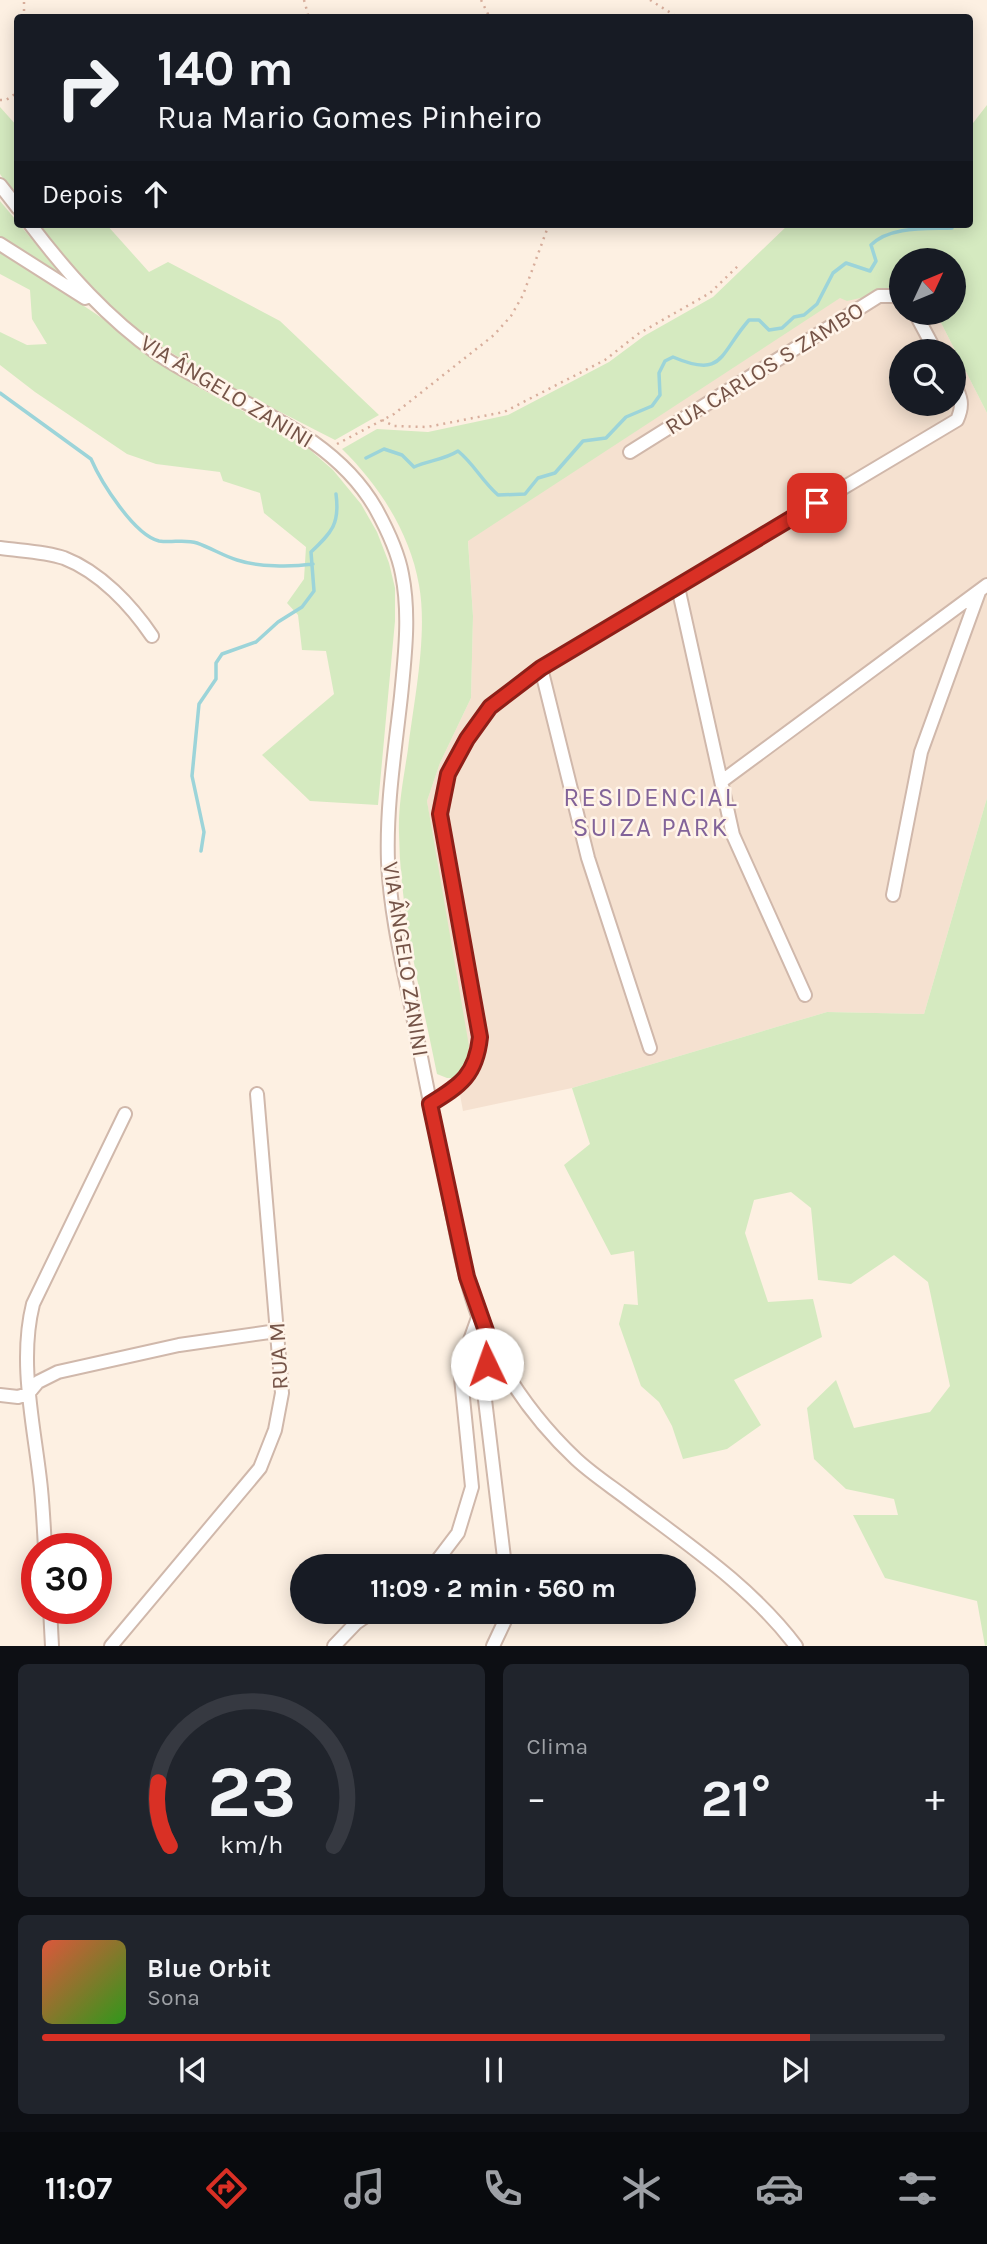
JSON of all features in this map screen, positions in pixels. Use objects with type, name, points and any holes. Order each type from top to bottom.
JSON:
[{"type":"street","points":[[0,185],[14,203]]},
{"type":"street","name":"VIA ÂNGELO ZANINI","points":[[33,228],[100,308],[156,353],[296,430],[325,451],[354,478],[375,507],[401,571],[406,608],[406,640],[390,793],[388,864],[400,953],[430,1104],[467,1277],[479,1315],[491,1345],[531,1410],[580,1462],[734,1581],[764,1609],[796,1646]]},
{"type":"street","points":[[0,244],[100,308]]},
{"type":"street","name":"RUA CARLOS S ZAMBO","points":[[630,452],[879,296],[889,296]]},
{"type":"street","points":[[430,1104],[458,1087],[472,1071],[478,1057],[480,1037],[440,814],[448,774],[467,739],[490,707],[541,668],[957,420],[959,416]]},
{"type":"street","points":[[0,548],[33,551],[64,558],[94,574],[140,619],[152,636]]},
{"type":"street","points":[[678,587],[733,835],[805,995]]},
{"type":"street","points":[[722,782],[983,588]]},
{"type":"street","points":[[893,895],[921,752],[983,588]]},
{"type":"street","points":[[541,668],[588,858],[650,1048]]},
{"type":"street","name":"RUA M","points":[[111,1646],[260,1468],[275,1430],[282,1393],[257,1094]]},
{"type":"street","points":[[45,1533],[28,1394],[29,1318],[33,1304],[125,1114]]},
{"type":"street","points":[[442,1554],[458,1533],[472,1487],[460,1368],[479,1315]]},
{"type":"street","points":[[0,1395],[18,1397],[28,1394],[38,1382],[58,1372],[179,1345],[277,1331]]},
{"type":"street","points":[[491,1345],[483,1383],[504,1554]]},
{"type":"street","points":[[51,1624],[52,1646]]},
{"type":"street","points":[[334,1646],[354,1624]]},
{"type":"street","points":[[493,1646],[503,1624]]},
{"type":"path","points":[[650,0],[673,14]]},
{"type":"path","points":[[325,451],[394,414],[494,335],[511,316],[523,295],[548,228]]},
{"type":"path","points":[[382,420],[394,426],[427,427],[504,412],[605,360],[638,334],[710,293],[740,264]]},
{"type":"shaded area","points":[[883,269],[889,270],[889,326],[943,326],[949,339],[889,339],[889,416],[966,416],[966,372],[987,413],[987,798],[924,1014],[827,1012],[572,1088],[463,1111],[457,1078],[466,1063],[427,801],[440,763],[471,698],[473,616],[468,540]]},
{"type":"green space","points":[[987,105],[987,413],[966,372],[966,339],[949,339],[943,326],[966,326],[966,248],[889,248],[889,297],[869,296],[847,301],[840,298],[468,541],[473,616],[471,698],[440,763],[427,801],[469,1046],[466,1063],[457,1078],[437,1074],[407,924],[400,864],[400,801],[421,646],[419,585],[408,547],[391,511],[368,478],[342,449],[377,429],[428,432],[508,415],[609,362],[644,336],[713,297],[785,228],[973,228],[973,123]]},
{"type":"green space","points":[[0,107],[14,123],[14,194],[0,174]]},
{"type":"green space","points":[[0,201],[14,218],[14,228],[22,228],[65,279],[0,237]]},
{"type":"green space","points":[[40,228],[110,228],[149,272],[168,262],[280,321],[379,415],[335,440],[216,379],[159,345],[96,296]]},
{"type":"green space","points":[[0,250],[96,314],[194,385],[301,442],[333,470],[361,504],[377,532],[395,588],[395,621],[378,805],[310,801],[262,755],[334,694],[326,651],[302,650],[298,615],[287,603],[304,579],[306,547],[264,513],[260,493],[223,481],[220,472],[156,464],[127,454],[0,365],[0,332],[27,345],[47,344],[32,319],[30,290],[0,274]]},
{"type":"green space","points":[[987,798],[985,1646],[977,1601],[885,1578],[853,1515],[898,1515],[894,1499],[846,1489],[814,1459],[807,1408],[836,1380],[854,1428],[930,1412],[950,1386],[928,1282],[894,1255],[851,1284],[818,1280],[811,1208],[791,1192],[754,1200],[745,1233],[768,1302],[813,1299],[822,1337],[734,1380],[761,1425],[727,1449],[683,1459],[672,1426],[659,1402],[641,1386],[619,1324],[624,1304],[638,1305],[634,1251],[611,1255],[564,1165],[590,1144],[572,1088],[827,1012],[924,1014]]},
{"type":"waterway","points":[[366,458],[384,449],[402,455],[414,467],[458,451],[498,495],[525,494],[538,478],[555,473],[583,441],[606,438],[626,417],[652,406],[660,395],[659,373],[665,361],[673,357],[690,363],[712,364],[719,360],[749,320],[759,320],[769,330],[782,328],[794,317],[804,315],[817,304],[833,273],[846,263],[870,271],[876,261],[871,245],[879,239],[888,234],[909,230],[952,228]]},
{"type":"waterway","points":[[0,393],[91,459],[119,506],[149,537],[159,541],[197,543],[232,558],[255,564],[313,564]]},
{"type":"waterway","points":[[201,851],[204,832],[192,776],[199,704],[216,679],[216,663],[222,654],[256,642],[278,622],[302,607],[314,591],[311,552],[333,527],[337,513],[336,494]]},
{"type":"district","name":"RESIDENCIAL SUIZA PARK","points":[[651,812]]},
{"type":"route","points":[[487,1364],[491,1345],[467,1277],[430,1104],[458,1087],[472,1071],[478,1057],[480,1037],[440,814],[448,774],[467,739],[490,707],[541,668],[817,503]]}]
